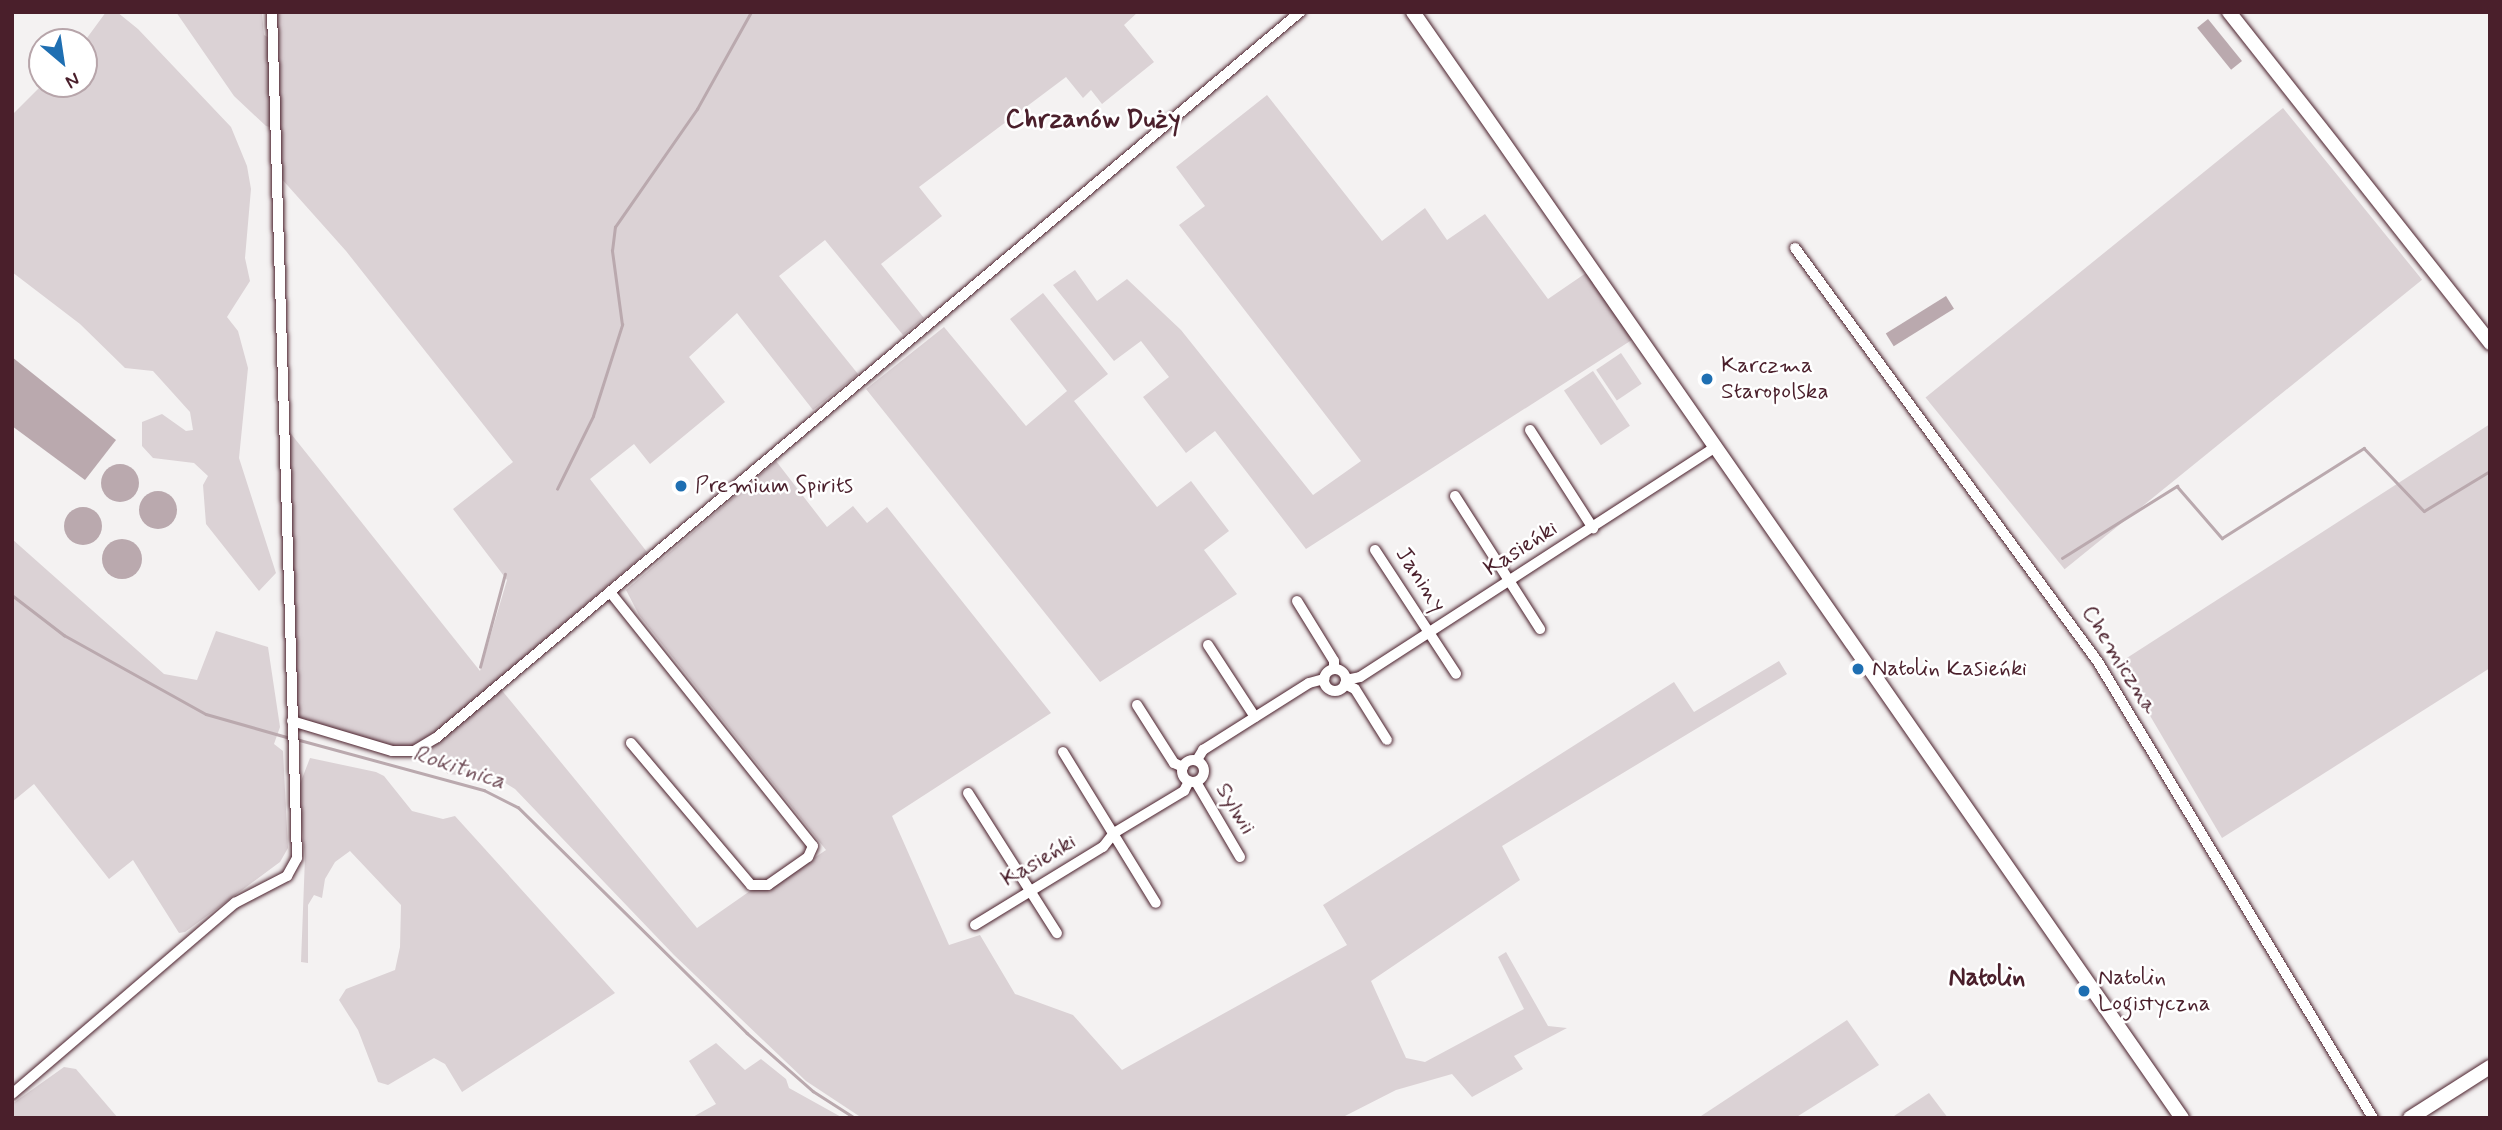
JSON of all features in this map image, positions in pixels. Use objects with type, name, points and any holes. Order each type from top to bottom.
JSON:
[{"type":"street","points":[[12,1094],[235,903],[294,869],[293,745],[272,12]]},
{"type":"street","points":[[292,727],[392,751],[414,751],[436,738],[1300,12]]},
{"type":"street","points":[[1413,12],[2182,1118]]},
{"type":"street","points":[[2229,12],[2490,343]]},
{"type":"street","name":"Chemiczna","points":[[1795,248],[2098,662],[2373,1118]]},
{"type":"street","points":[[1530,430],[1593,528]]},
{"type":"street","name":"Kasieńki","points":[[1346,682],[1360,677],[1716,447]]},
{"type":"street","points":[[1455,496],[1540,629]]},
{"type":"street","name":"Janiny","points":[[1375,550],[1456,674]]},
{"type":"street","points":[[610,592],[813,846],[808,857],[768,885],[751,885],[631,743]]},
{"type":"street","points":[[1183,767],[1197,760],[1203,750],[1309,683],[1324,679],[1334,669],[1334,661],[1297,601]]},
{"type":"street","points":[[1208,645],[1255,717]]},
{"type":"street","points":[[1334,669],[1343,672],[1346,682],[1355,689],[1387,740]]},
{"type":"street","points":[[1324,679],[1330,690],[1346,682]]},
{"type":"street","name":"Sylwii","points":[[1137,705],[1174,763],[1183,767],[1240,857]]},
{"type":"street","points":[[1063,752],[1156,903]]},
{"type":"street","points":[[1192,781],[1205,771],[1197,760]]},
{"type":"street","name":"Kasieńki","points":[[975,925],[1103,847],[1114,833],[1184,791],[1192,781]]},
{"type":"street","points":[[968,793],[1057,933]]},
{"type":"street","points":[[2410,1118],[2490,1067]]},
{"type":"shaded area","points":[[106,12],[117,12],[138,29],[231,127],[247,166],[251,189],[245,258],[250,281],[227,317],[238,331],[248,368],[239,458],[276,573],[259,591],[206,524],[203,485],[208,476],[194,463],[153,458],[142,446],[142,422],[162,414],[186,431],[193,430],[190,412],[153,371],[125,368],[80,324],[12,272],[12,115],[29,98],[98,98],[98,28],[94,28]]},
{"type":"shaded area","points":[[176,12],[262,12],[264,35],[273,40],[272,12],[1138,12],[1124,25],[1154,62],[1102,104],[1091,90],[1083,98],[1066,77],[919,187],[942,216],[881,264],[924,318],[903,335],[825,240],[779,276],[858,374],[813,410],[737,313],[689,357],[725,402],[650,464],[634,444],[590,479],[647,552],[495,682],[697,928],[750,891],[771,887],[826,850],[639,615],[626,590],[776,461],[827,527],[853,506],[867,523],[887,507],[1051,713],[892,816],[949,945],[980,935],[1015,994],[1073,1015],[1122,1070],[1347,945],[1323,905],[1674,682],[1694,712],[1779,661],[1787,674],[1502,846],[1520,880],[1371,981],[1406,1058],[1425,1062],[1524,1009],[1498,957],[1506,952],[1548,1026],[1567,1028],[1514,1056],[1523,1069],[1472,1097],[1452,1074],[1396,1090],[1341,1118],[862,1118],[806,1081],[674,955],[515,789],[499,779],[448,774],[431,760],[426,744],[392,751],[292,721],[284,425],[480,671],[507,580],[453,509],[513,462],[346,251],[280,177],[277,129],[266,126],[234,96]]},
{"type":"shaded area","points":[[2208,19],[2242,61],[2231,70],[2197,28]]},
{"type":"shaded area","points":[[1267,95],[1382,241],[1425,208],[1447,240],[1485,214],[1548,299],[1586,273],[1638,336],[1306,549],[1215,431],[1186,453],[1143,397],[1169,377],[1141,341],[1114,361],[1053,285],[1075,270],[1097,301],[1127,279],[1181,330],[1313,495],[1361,461],[1179,225],[1205,206],[1176,167]]},
{"type":"shaded area","points":[[2283,108],[2422,280],[2065,569],[1926,397]]},
{"type":"shaded area","points":[[1043,293],[1108,374],[1074,401],[1157,507],[1191,481],[1229,531],[1204,550],[1237,594],[1100,682],[866,389],[944,327],[1026,426],[1067,391],[1010,319]]},
{"type":"shaded area","points":[[1946,296],[1954,309],[1894,346],[1886,334]]},
{"type":"shaded area","points":[[1621,353],[1642,384],[1617,400],[1596,370]]},
{"type":"shaded area","points":[[12,357],[116,440],[85,480],[12,426]]},
{"type":"shaded area","points":[[1593,371],[1630,426],[1601,445],[1564,391]]},
{"type":"shaded area","points":[[2490,424],[2490,668],[2222,838],[2119,663]]},
{"type":"shaded area","points":[[120,464],[133,470],[139,483],[133,496],[120,502],[107,496],[101,483],[107,470]]},
{"type":"shaded area","points":[[158,491],[171,497],[177,510],[171,523],[158,529],[145,523],[139,510],[145,497]]},
{"type":"shaded area","points":[[83,507],[97,512],[102,526],[97,540],[83,545],[69,540],[64,526],[69,512]]},
{"type":"shaded area","points":[[12,539],[164,674],[197,680],[216,631],[268,647],[280,727],[274,744],[283,751],[288,848],[280,862],[185,932],[179,933],[133,860],[109,879],[34,784],[12,802]]},
{"type":"shaded area","points":[[122,539],[136,545],[142,559],[136,573],[122,579],[108,573],[102,559],[108,545]]},
{"type":"shaded area","points":[[310,758],[376,772],[384,776],[412,811],[443,819],[455,816],[615,993],[462,1092],[445,1064],[434,1058],[388,1085],[378,1082],[358,1030],[339,1000],[346,989],[395,970],[400,947],[401,905],[350,851],[335,862],[325,879],[322,898],[314,895],[308,905],[308,963],[301,962],[305,857],[298,789]]},
{"type":"shaded area","points":[[1847,1020],[1879,1065],[1795,1118],[1698,1118]]},
{"type":"shaded area","points":[[716,1043],[745,1070],[761,1059],[786,1079],[789,1088],[843,1118],[691,1118],[716,1104],[689,1061]]},
{"type":"shaded area","points":[[64,1067],[76,1069],[118,1118],[12,1118],[12,1104]]},
{"type":"shaded area","points":[[1929,1093],[1948,1118],[1891,1118]]},
{"type":"waterway","points":[[557,489],[593,416],[622,325],[612,251],[615,227],[697,109],[751,12]]},
{"type":"waterway","points":[[2062,558],[2177,486],[2222,538],[2364,448],[2424,511],[2490,471]]},
{"type":"waterway","points":[[480,667],[505,574]]},
{"type":"waterway","name":"Rokitnica","points":[[12,595],[64,635],[206,714],[290,738]]},
{"type":"waterway","name":"Rokitnica","points":[[296,739],[484,790],[518,807],[747,1033],[813,1091],[855,1118]]},
{"type":"place","name":"Karczma Staropolska","points":[[1707,379]]},
{"type":"place","name":"Premium Spirits","points":[[681,486]]},
{"type":"place","name":"Natolin Kasieńki","points":[[1858,669]]},
{"type":"place","name":"Natolin Logistyczna","points":[[2084,991]]},
{"type":"district","name":"Chrzanów Duży","points":[[1093,121]]},
{"type":"district","name":"Natolin","points":[[1987,979]]}]
